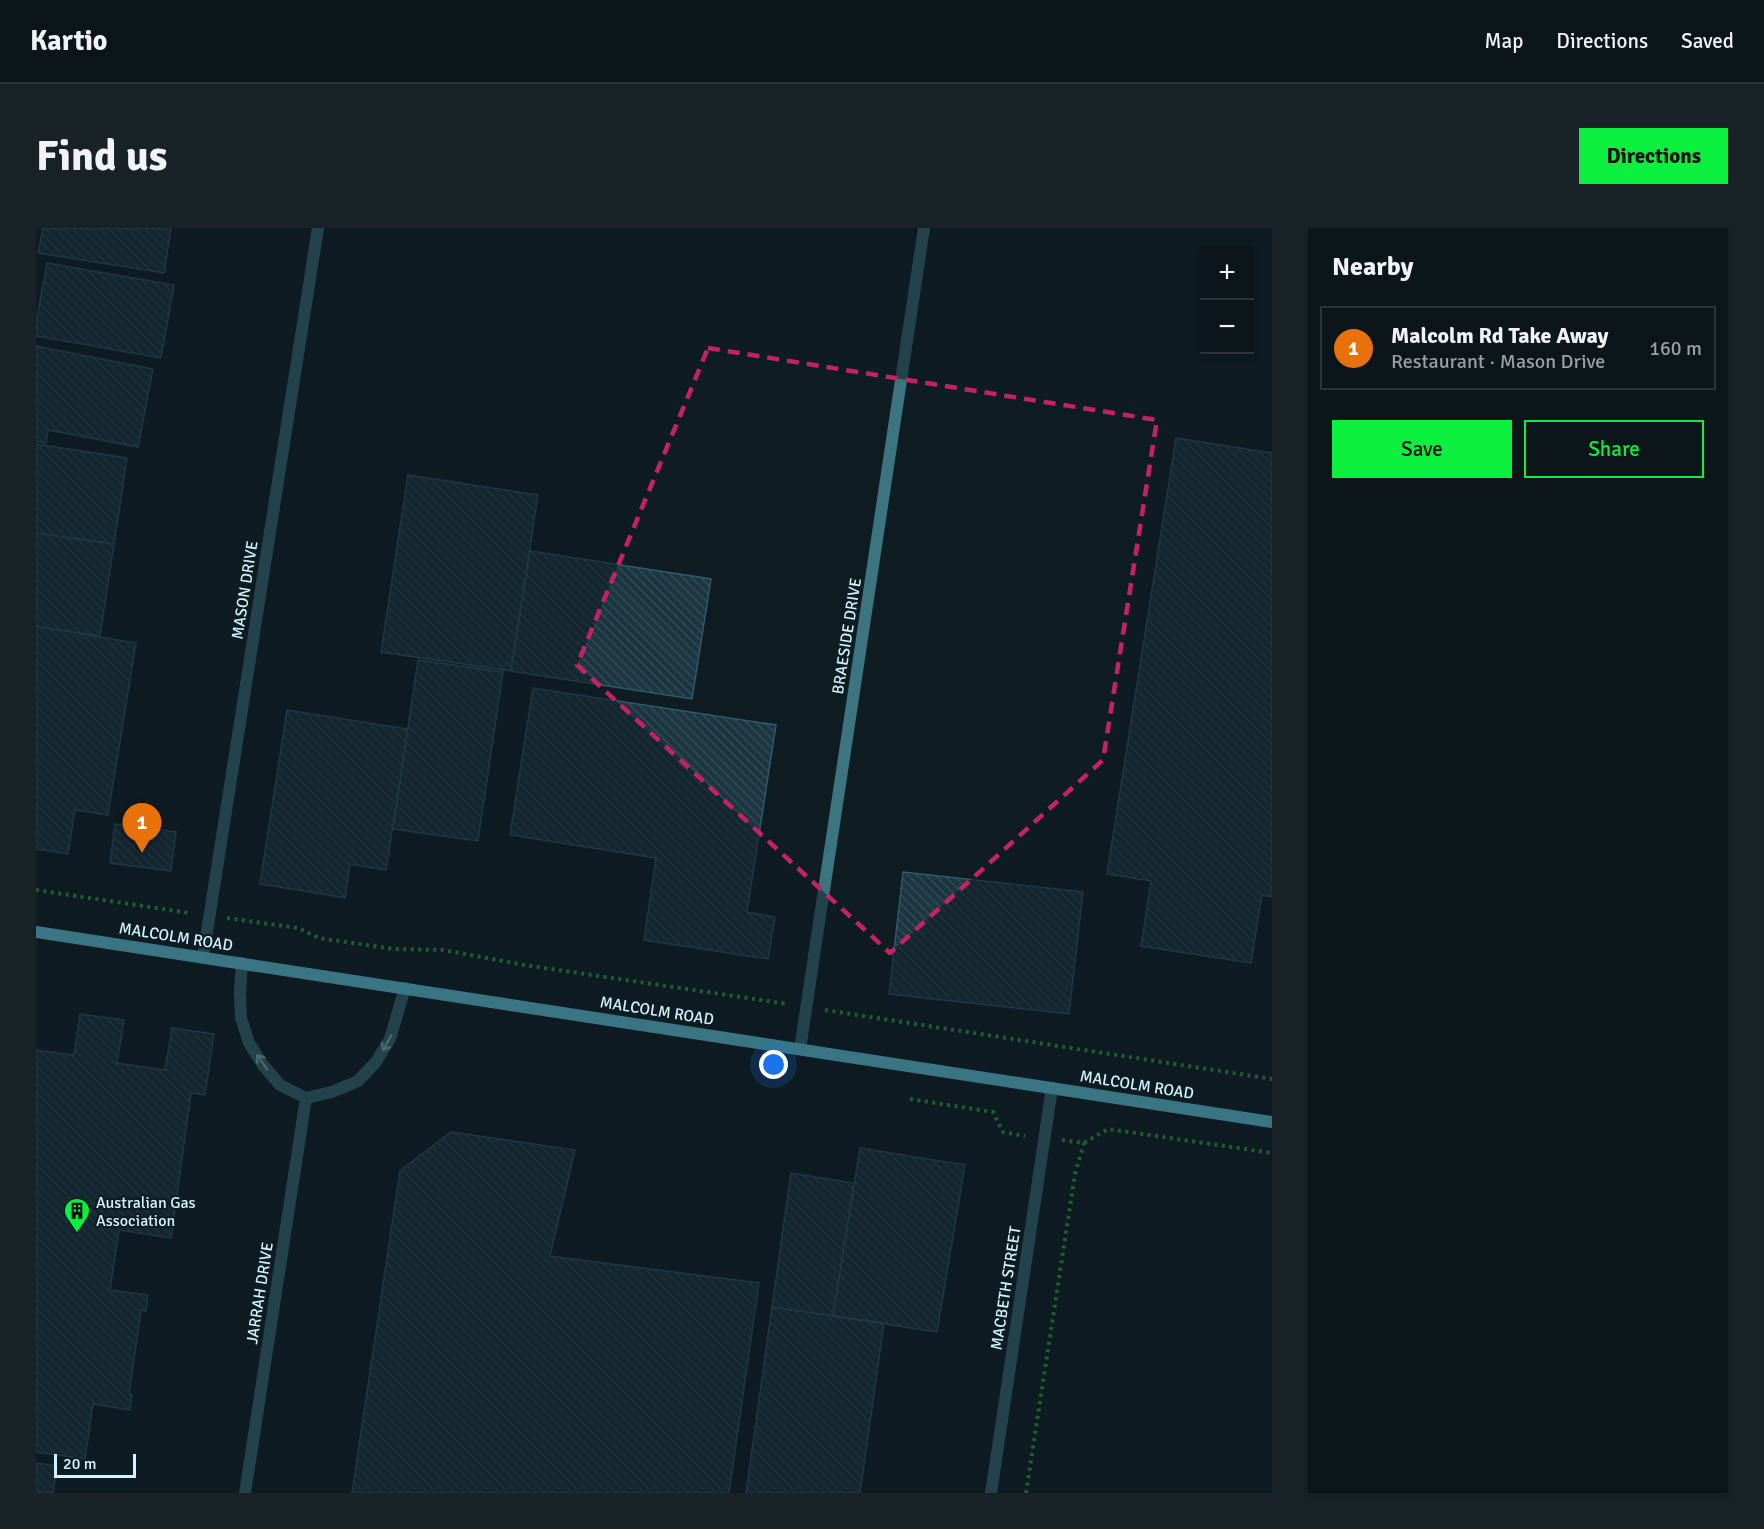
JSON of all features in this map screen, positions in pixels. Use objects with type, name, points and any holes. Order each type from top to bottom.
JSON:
[{"type":"street","name":"MASON DRIVE","points":[[203,957],[318,228]]},
{"type":"street","name":"BRAESIDE DRIVE","points":[[800,1049],[924,228]]},
{"type":"street","name":"MALCOLM ROAD","points":[[36,932],[1272,1122]]},
{"type":"street","points":[[242,963],[241,1018],[249,1043],[263,1065],[280,1085],[306,1098],[332,1092],[358,1081],[376,1062],[390,1039],[405,988]]},
{"type":"street","name":"MACBETH STREET","points":[[991,1493],[1052,1088]]},
{"type":"street","name":"JARRAH DRIVE","points":[[245,1493],[306,1098]]},
{"type":"path","points":[[36,890],[298,928],[319,938],[393,949],[443,950],[524,965],[1272,1079]]},
{"type":"path","points":[[910,1099],[993,1112],[1003,1132],[1084,1143],[1108,1129],[1272,1153]]},
{"type":"path","points":[[1026,1493],[1075,1174],[1084,1143]]},
{"type":"highlighted area","points":[[708,348],[1157,420],[1103,760],[890,953],[577,665]]},
{"type":"building","points":[[43,228],[171,228],[164,273],[38,253]]},
{"type":"building","points":[[47,263],[174,285],[161,358],[36,336],[36,323]]},
{"type":"building","points":[[36,346],[153,369],[138,447],[48,430],[46,443],[36,441]]},
{"type":"building","points":[[1176,438],[1272,453],[1272,897],[1262,895],[1251,963],[1141,946],[1151,881],[1107,874]]},
{"type":"building","points":[[36,444],[127,458],[114,544],[36,533]]},
{"type":"building","points":[[408,475],[538,495],[511,671],[381,652]]},
{"type":"building","points":[[36,533],[114,544],[100,636],[36,626]]},
{"type":"building","points":[[530,551],[711,579],[692,699],[511,671]]},
{"type":"building","points":[[36,626],[136,643],[108,815],[75,810],[68,854],[36,849]]},
{"type":"building","points":[[418,660],[503,672],[478,841],[393,829]]},
{"type":"building","points":[[533,688],[776,725],[747,912],[775,917],[768,959],[644,940],[656,858],[510,835]]},
{"type":"building","points":[[287,710],[408,729],[386,870],[350,864],[345,898],[260,884]]},
{"type":"building","points":[[115,824],[176,832],[171,871],[110,863]]},
{"type":"building","points":[[903,872],[1083,892],[1069,1014],[889,994]]},
{"type":"building","name":"Australian Gas Association","points":[[80,1014],[124,1020],[117,1063],[165,1070],[172,1028],[214,1034],[205,1095],[191,1093],[171,1238],[119,1230],[110,1290],[148,1295],[146,1311],[141,1310],[129,1394],[132,1394],[130,1410],[93,1404],[85,1459],[36,1452],[36,1050],[74,1055]]},
{"type":"building","points":[[451,1132],[575,1150],[550,1256],[759,1283],[729,1493],[352,1493],[400,1171]]},
{"type":"building","points":[[860,1148],[965,1165],[937,1332],[833,1316]]},
{"type":"building","points":[[791,1173],[854,1183],[833,1316],[772,1307]]},
{"type":"building","points":[[772,1307],[884,1323],[860,1493],[746,1493]]},
{"type":"building","points":[[36,1463],[57,1466],[53,1493],[36,1493]]},
{"type":"place","name":"Malcolm Rd Take Away","points":[[142,853]]},
{"type":"place","name":"Australian Gas Association","points":[[77,1234]]}]
